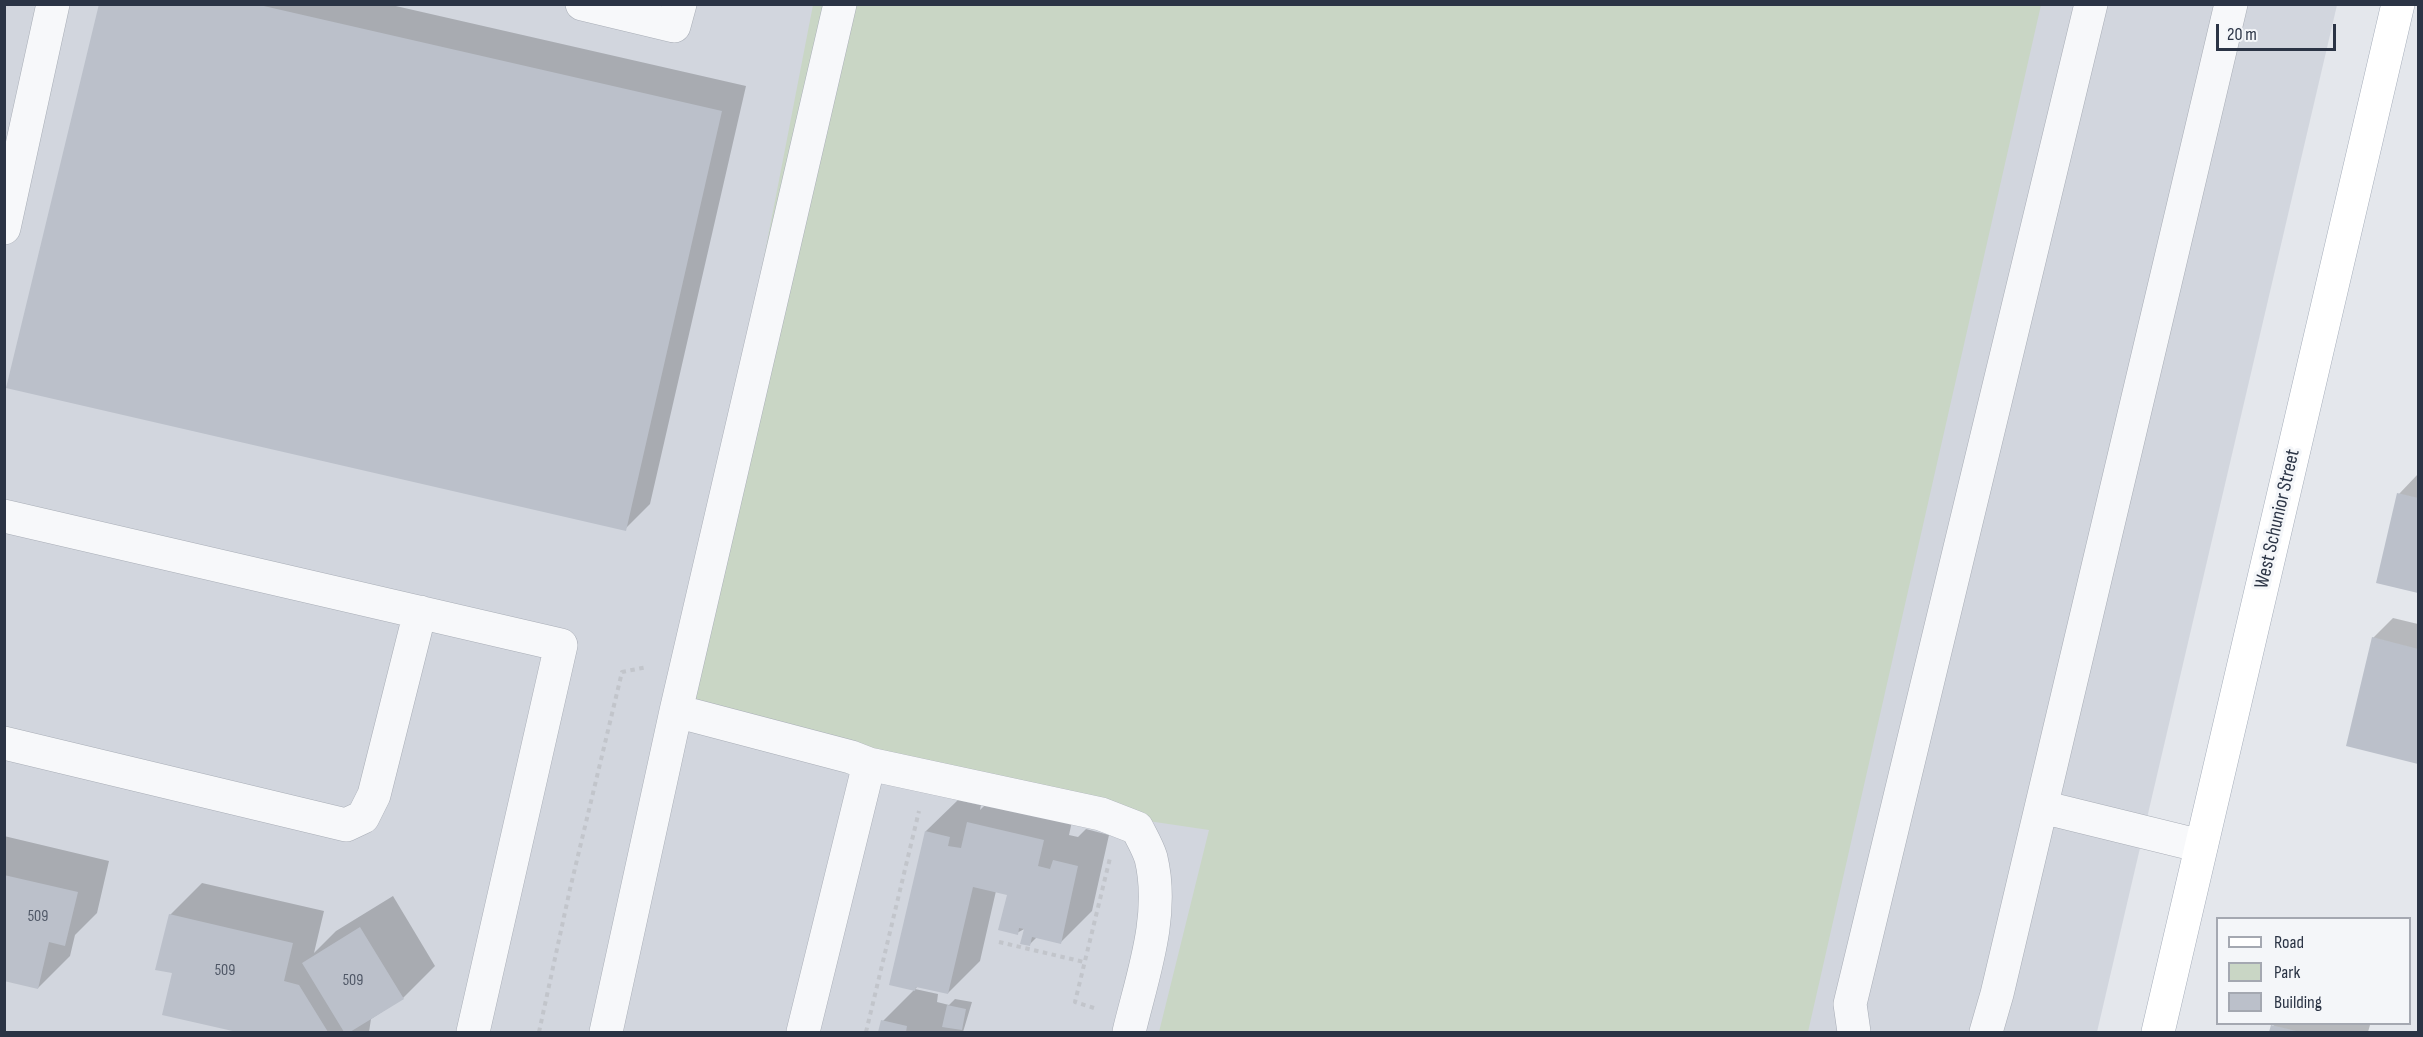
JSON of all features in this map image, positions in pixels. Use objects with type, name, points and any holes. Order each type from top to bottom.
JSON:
[{"type":"main road","name":"West Schunior Street","points":[[2158,1032],[2398,4]]},
{"type":"street","points":[[4,228],[53,4]]},
{"type":"street","points":[[582,4],[674,26],[680,4]]},
{"type":"street","points":[[606,1032],[676,711],[840,4]]},
{"type":"street","points":[[1854,1032],[1850,1004],[2091,4]]},
{"type":"street","points":[[1986,1032],[2042,807],[2231,4]]},
{"type":"street","points":[[4,516],[561,645],[473,1032]]},
{"type":"street","points":[[4,743],[346,825],[363,817],[374,795],[420,612]]},
{"type":"street","points":[[676,711],[851,757],[869,764],[1101,814],[1137,828],[1151,857],[1155,888],[1155,924],[1129,1032]]},
{"type":"street","points":[[803,1032],[869,764]]},
{"type":"street","points":[[2042,807],[2201,846]]},
{"type":"path","points":[[539,1032],[570,889],[622,672],[652,665]]},
{"type":"path","points":[[866,1032],[920,807]]},
{"type":"path","points":[[1093,1016],[1095,1007],[1075,1002],[1111,854]]},
{"type":"path","points":[[999,942],[1084,962]]},
{"type":"shaded area","points":[[5,5],[2337,5],[2097,1032],[5,1032]]},
{"type":"green space","points":[[813,5],[2041,5],[1808,1032],[1159,1032],[1209,830],[1101,814],[676,711]]},
{"type":"building","points":[[99,4],[255,4],[722,111],[626,531],[6,388]]},
{"type":"building","points":[[2397,493],[2418,498],[2418,593],[2376,583]]},
{"type":"building","points":[[2372,637],[2418,649],[2418,764],[2346,746]]},
{"type":"building","points":[[967,822],[1044,840],[1038,866],[1050,869],[1053,860],[1078,866],[1061,944],[1032,937],[1030,946],[1020,944],[1024,929],[1019,928],[1018,935],[998,930],[1007,895],[973,887],[948,994],[916,987],[915,991],[889,985],[925,831],[950,837],[948,846],[961,848]]},
{"type":"building","points":[[4,875],[78,892],[65,946],[49,942],[38,989],[4,981]]},
{"type":"building","points":[[169,914],[293,943],[284,981],[299,985],[328,1032],[237,1032],[162,1015],[172,973],[155,970]]},
{"type":"building","points":[[360,927],[404,999],[350,1032],[344,1032],[302,963]]},
{"type":"building","points":[[947,1005],[966,1009],[962,1030],[942,1027]]},
{"type":"building","points":[[881,1020],[907,1026],[906,1032],[878,1032]]},
{"type":"building","points":[[2271,1025],[2300,1032],[2269,1032]]}]
